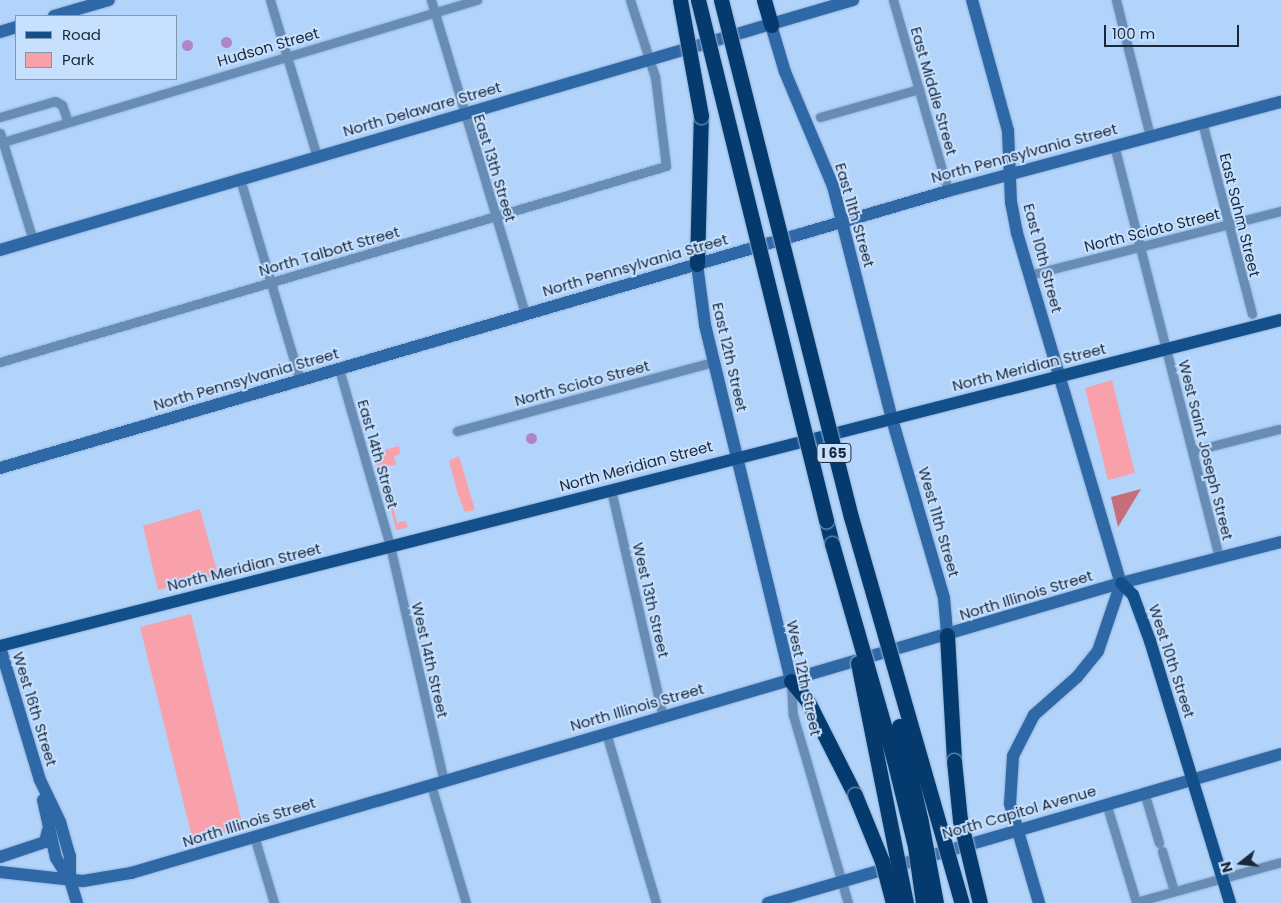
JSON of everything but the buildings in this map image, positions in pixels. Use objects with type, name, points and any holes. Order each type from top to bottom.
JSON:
[{"type":"highway","points":[[680,0],[701,116],[698,264]]},
{"type":"highway","name":"I 65","points":[[698,0],[832,544],[880,762],[906,903]]},
{"type":"highway","name":"I 65","points":[[721,0],[862,556],[962,903]]},
{"type":"highway","points":[[764,0],[771,25]]},
{"type":"highway","points":[[832,544],[892,752],[914,846],[924,903]]},
{"type":"highway","points":[[862,556],[922,822],[936,903]]},
{"type":"highway","points":[[947,635],[954,761],[960,820],[980,903]]},
{"type":"highway","points":[[791,681],[805,698],[855,795],[882,861],[893,903]]},
{"type":"main road","points":[[57,15],[109,0]]},
{"type":"main road","name":"North Delaware Street","points":[[0,250],[771,25],[825,4],[853,0]]},
{"type":"main road","name":"East 10th Street","points":[[972,0],[1005,116],[1011,173],[1012,212],[1059,376]]},
{"type":"main road","name":"East 11th Street","points":[[771,25],[785,72],[832,186],[892,419]]},
{"type":"main road","points":[[0,32],[15,27]]},
{"type":"main road","name":"North Pennsylvania Street","points":[[0,468],[1011,173],[1281,102]]},
{"type":"main road","name":"East 12th Street","points":[[698,264],[703,316],[736,457]]},
{"type":"main road","name":"North Meridian Street","points":[[0,646],[736,457],[1281,320]]},
{"type":"main road","name":"West 10th Street","points":[[1059,376],[1121,583],[1131,592],[1138,607],[1230,903]]},
{"type":"main road","name":"West 11th Street","points":[[892,419],[944,598],[947,635]]},
{"type":"main road","name":"West 12th Street","points":[[736,457],[791,681]]},
{"type":"main road","name":"North Illinois Street","points":[[0,872],[70,880],[117,876],[791,681],[1121,583],[1281,542]]},
{"type":"main road","points":[[1039,903],[1017,829],[1009,786],[1017,744],[1042,706],[1077,677],[1098,651],[1121,583]]},
{"type":"main road","name":"West 16th Street","points":[[0,646],[40,780],[48,830],[56,858],[70,880],[77,903]]},
{"type":"main road","name":"North Capitol Avenue","points":[[768,903],[1144,792],[1281,754]]},
{"type":"main road","name":"West 16th Street","points":[[40,780],[60,822],[70,856],[70,880]]},
{"type":"main road","points":[[0,857],[45,842],[48,830]]},
{"type":"street","points":[[270,0],[317,157]]},
{"type":"street","name":"East 13th Street","points":[[431,0],[525,314]]},
{"type":"street","name":"Hudson Street","points":[[3,142],[477,0]]},
{"type":"street","points":[[630,0],[647,60]]},
{"type":"street","name":"East Middle Street","points":[[893,0],[948,191]]},
{"type":"street","points":[[1116,0],[1150,136]]},
{"type":"street","name":"North Talbott Street","points":[[0,362],[666,166],[655,77],[647,60]]},
{"type":"street","points":[[820,117],[919,89]]},
{"type":"street","points":[[0,117],[55,101],[62,105],[68,122]]},
{"type":"street","name":"East Sahm Street","points":[[1202,122],[1252,314]]},
{"type":"street","points":[[0,133],[33,240]]},
{"type":"street","name":"West Saint Joseph Street","points":[[1114,145],[1220,558]]},
{"type":"street","points":[[240,179],[300,380]]},
{"type":"street","name":"North Scioto Street","points":[[1029,275],[1281,211]]},
{"type":"street","name":"North Scioto Street","points":[[457,431],[714,362]]},
{"type":"street","name":"East 14th Street","points":[[339,369],[390,546]]},
{"type":"street","points":[[1192,451],[1279,429]]},
{"type":"street","name":"West 13th Street","points":[[611,490],[663,717]]},
{"type":"street","name":"West 14th Street","points":[[390,546],[444,781]]},
{"type":"street","name":"West 12th Street","points":[[791,681],[793,714],[848,903]]},
{"type":"street","points":[[606,733],[656,903]]},
{"type":"street","points":[[431,785],[466,903]]},
{"type":"street","points":[[1144,792],[1174,891]]},
{"type":"street","points":[[1106,804],[1136,902],[1281,862]]},
{"type":"street","points":[[254,836],[274,903]]},
{"type":"green space","points":[[1112,380],[1135,473],[1108,480],[1085,388]]},
{"type":"green space","points":[[399,446],[400,454],[394,456],[396,465],[383,466],[390,494],[387,495],[373,453]]},
{"type":"green space","points":[[459,456],[475,510],[465,512],[449,461]]},
{"type":"green space","points":[[388,498],[391,498],[397,523],[405,521],[408,527],[396,530]]},
{"type":"green space","points":[[200,509],[218,575],[158,590],[143,526]]},
{"type":"green space","points":[[191,614],[243,827],[193,841],[140,627]]},
{"type":"shaded area","points":[[224,37],[228,37],[231,42],[230,46],[224,47],[221,44],[221,40]]},
{"type":"shaded area","points":[[187,39],[193,45],[187,51],[181,45]]},
{"type":"shaded area","points":[[531,432],[537,438],[531,444],[525,438]]},
{"type":"shaded area","points":[[1141,489],[1118,527],[1111,497]]}]
